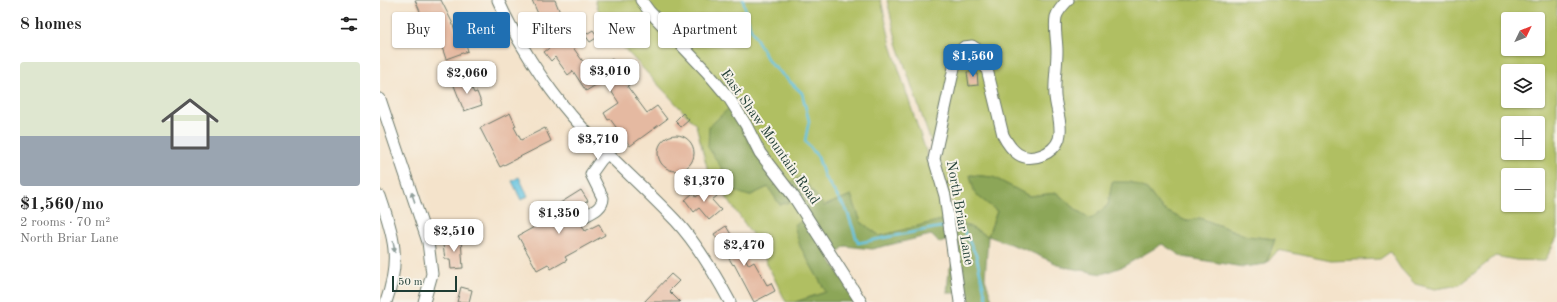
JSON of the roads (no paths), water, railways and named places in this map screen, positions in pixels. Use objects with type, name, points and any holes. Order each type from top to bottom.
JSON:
[{"type":"street","points":[[498,0],[504,14],[535,66],[570,114],[607,154],[677,222],[712,270],[730,302]]},
{"type":"street","name":"East Shaw Mountain Road","points":[[641,0],[649,11],[707,72],[729,98],[746,125],[760,153],[794,197],[861,302]]},
{"type":"street","name":"North Briar Lane","points":[[960,302],[945,196],[934,159],[957,54],[964,47],[972,46],[980,51],[985,61],[1003,135],[1009,146],[1019,155],[1031,157],[1044,155],[1053,149],[1058,139],[1060,127],[1055,96],[1057,52],[1056,17],[1061,6],[1068,0]]},
{"type":"street","points":[[380,99],[428,242],[432,274],[424,302]]},
{"type":"street","points":[[582,218],[601,206],[603,201],[603,198],[591,174],[607,154]]},
{"type":"street","points":[[380,196],[391,228],[396,259],[392,284],[386,302]]},
{"type":"water","points":[[519,177],[528,196],[521,200],[512,181]]},
{"type":"waterway","points":[[743,0],[750,27],[769,62],[802,93],[809,121],[805,141],[818,157],[824,176],[847,211],[858,243],[940,227],[946,228]]},
{"type":"waterway","points":[[956,229],[964,231],[976,255],[987,302]]}]
